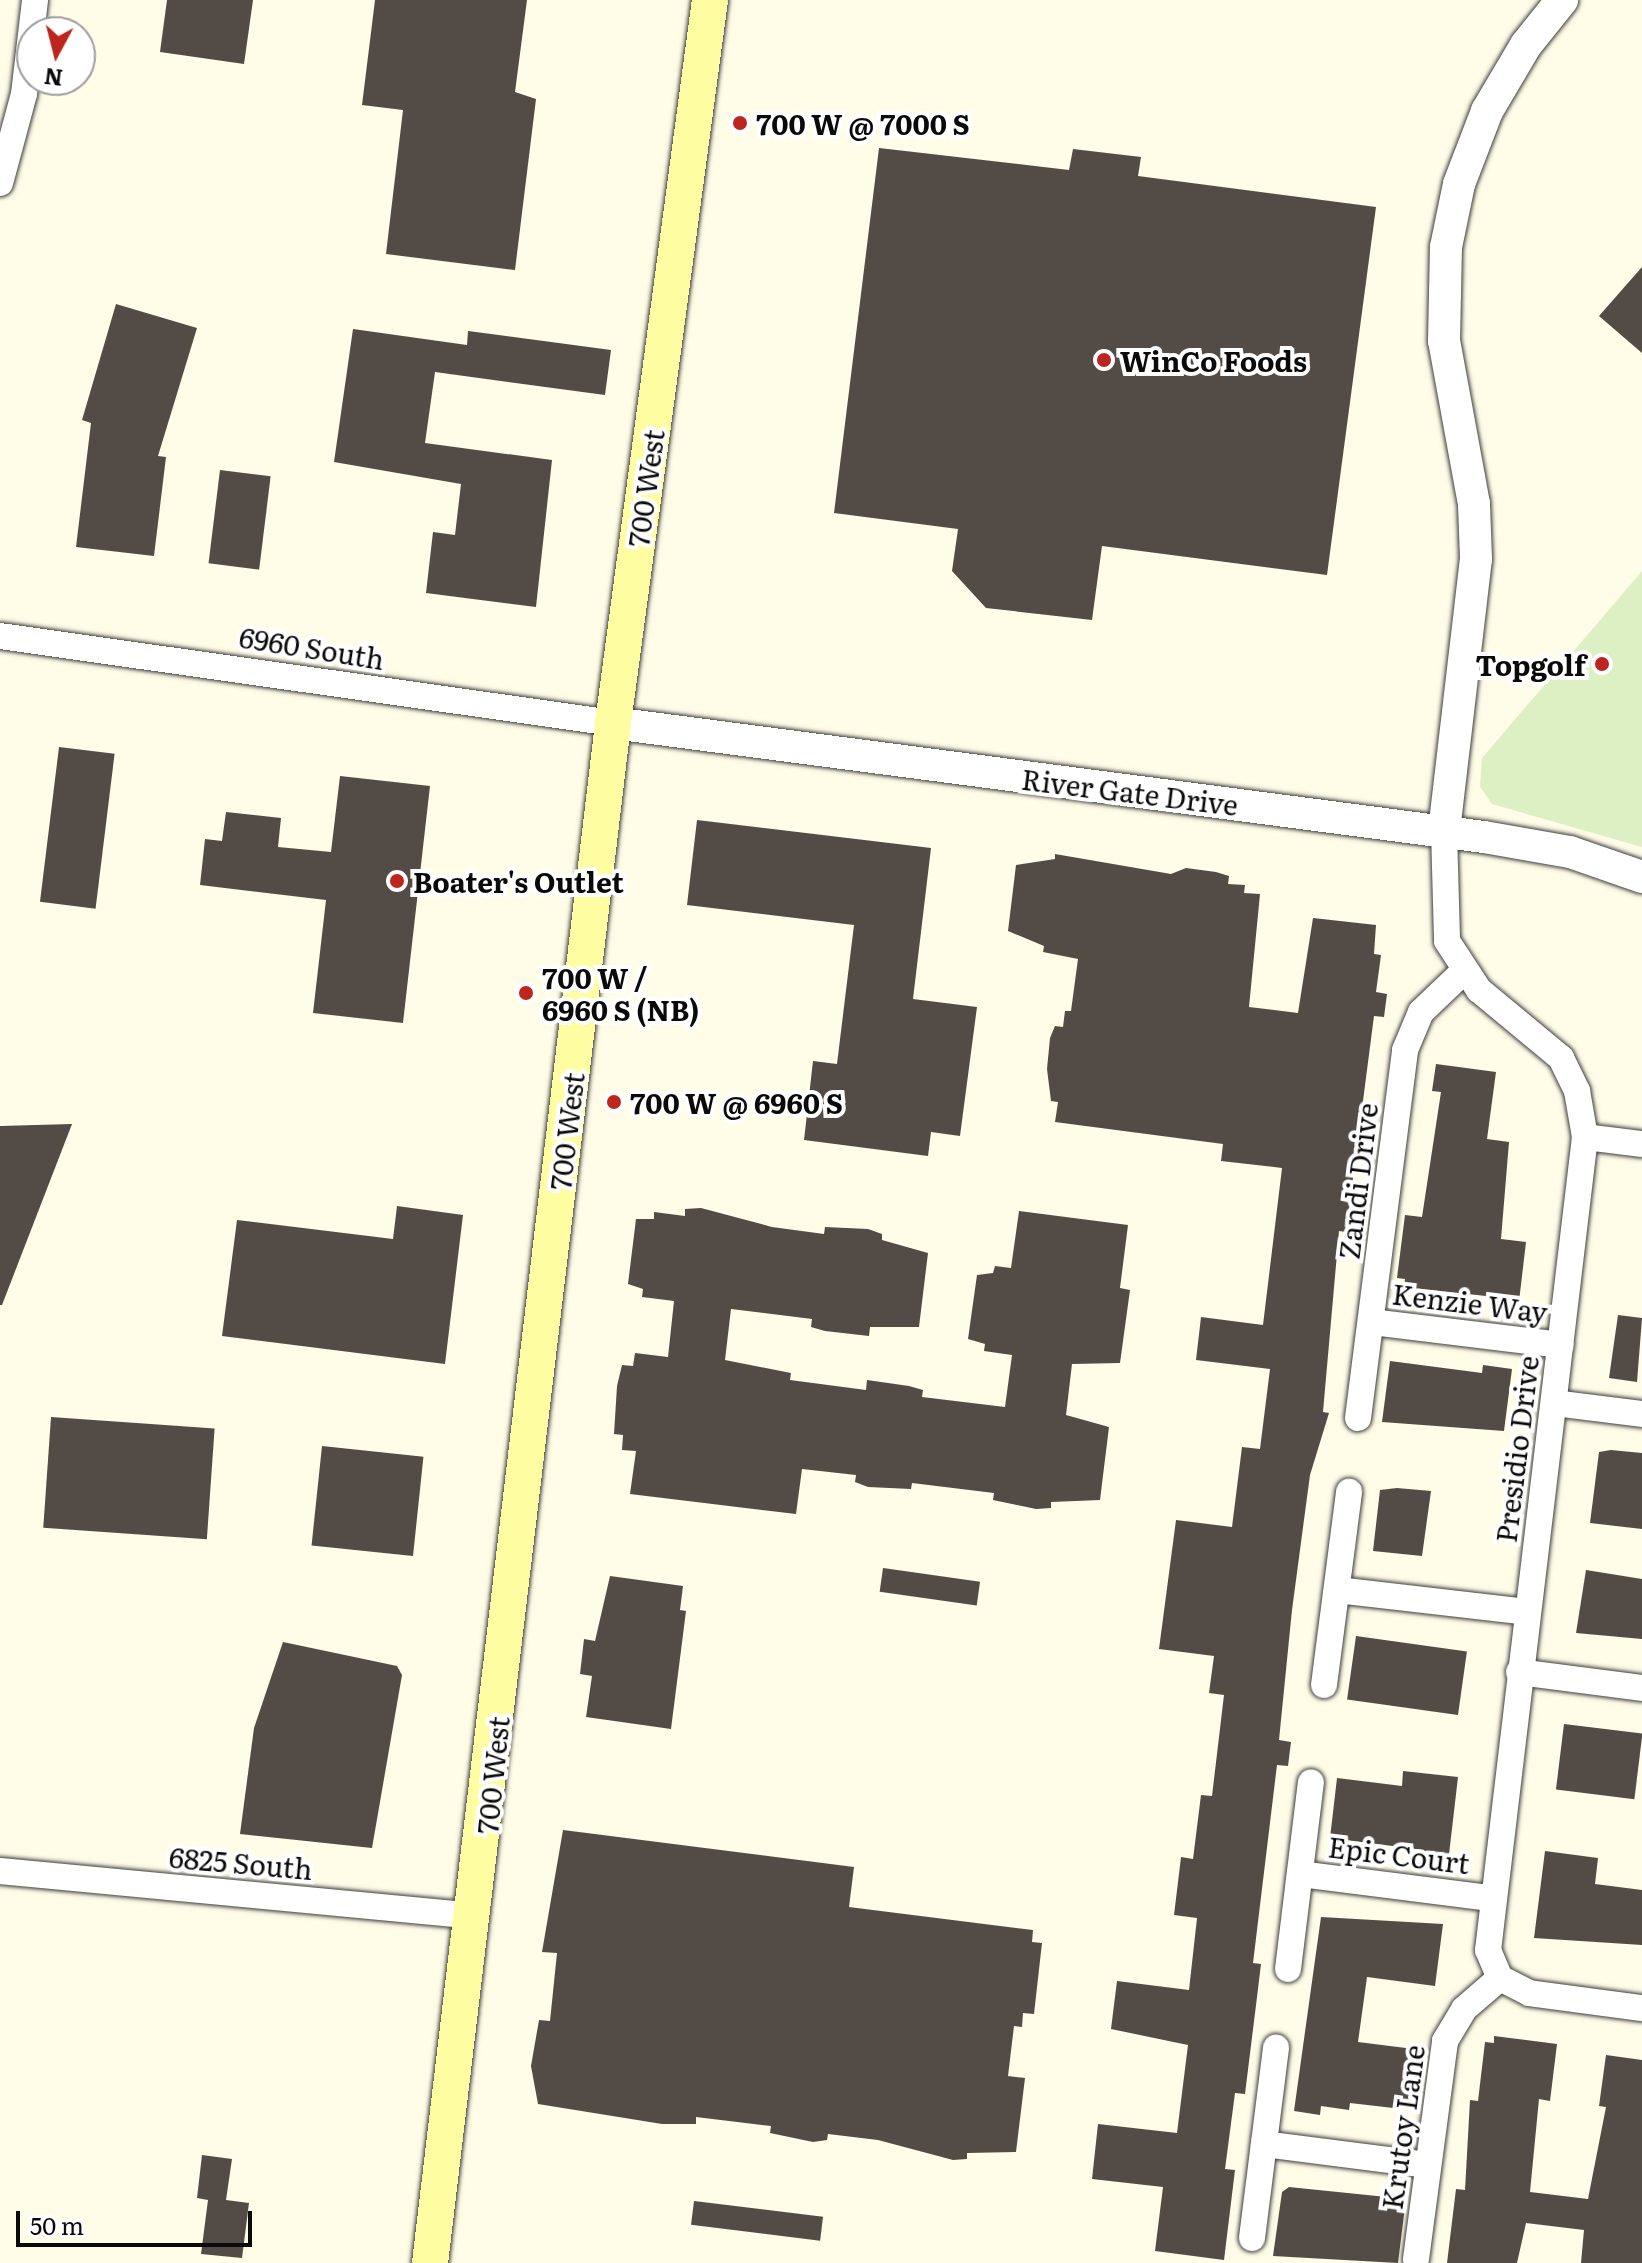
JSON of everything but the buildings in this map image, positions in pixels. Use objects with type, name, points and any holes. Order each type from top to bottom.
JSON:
[{"type":"main road","name":"700 West","points":[[430,2263],[476,1916],[613,723],[710,0]]},
{"type":"street","points":[[0,183],[18,122],[35,0]]},
{"type":"street","points":[[1444,831],[1476,559],[1474,504],[1444,341],[1446,247],[1459,184],[1487,111],[1526,45],[1562,0]]},
{"type":"street","name":"6960 South","points":[[0,636],[613,723]]},
{"type":"street","name":"River Gate Drive","points":[[613,723],[1444,831],[1570,852],[1642,877]]},
{"type":"street","name":"Presidio Drive","points":[[1444,831],[1444,924],[1463,972],[1561,1058],[1583,1112],[1585,1137],[1491,1898],[1488,1950],[1500,1978]]},
{"type":"street","name":"Zandi Drive","points":[[1358,1418],[1409,1036],[1429,1002],[1463,972]]},
{"type":"street","points":[[1585,1137],[1642,1144]]},
{"type":"street","name":"Kenzie Way","points":[[1371,1322],[1561,1345]]},
{"type":"street","points":[[1554,1403],[1642,1414]]},
{"type":"street","points":[[1324,1685],[1349,1492]]},
{"type":"street","points":[[1337,1590],[1527,1612]]},
{"type":"street","points":[[1519,1672],[1642,1688]]},
{"type":"street","name":"Epic Court","points":[[1288,1969],[1311,1782]]},
{"type":"street","name":"6825 South","points":[[0,1871],[476,1916]]},
{"type":"street","name":"Epic Court","points":[[1300,1874],[1491,1898]]},
{"type":"street","points":[[1500,1978],[1529,1993],[1642,2008]]},
{"type":"street","name":"Krutoy Lane","points":[[1416,2259],[1450,2029],[1500,1978]]},
{"type":"street","points":[[1252,2238],[1276,2048]]},
{"type":"street","points":[[1264,2144],[1428,2165]]},
{"type":"green space","name":"Topgolf","points":[[1642,571],[1642,847],[1492,804],[1480,787],[1482,758]]},
{"type":"place","name":"700 W @ 7000 S","points":[[740,123]]},
{"type":"place","name":"WinCo Foods","points":[[1104,360]]},
{"type":"place","name":"Topgolf","points":[[1602,664]]},
{"type":"place","name":"Boater's Outlet","points":[[397,881]]},
{"type":"place","name":"700 W / 6960 S (NB)","points":[[526,993]]},
{"type":"place","name":"700 W @ 6960 S","points":[[614,1102]]}]
